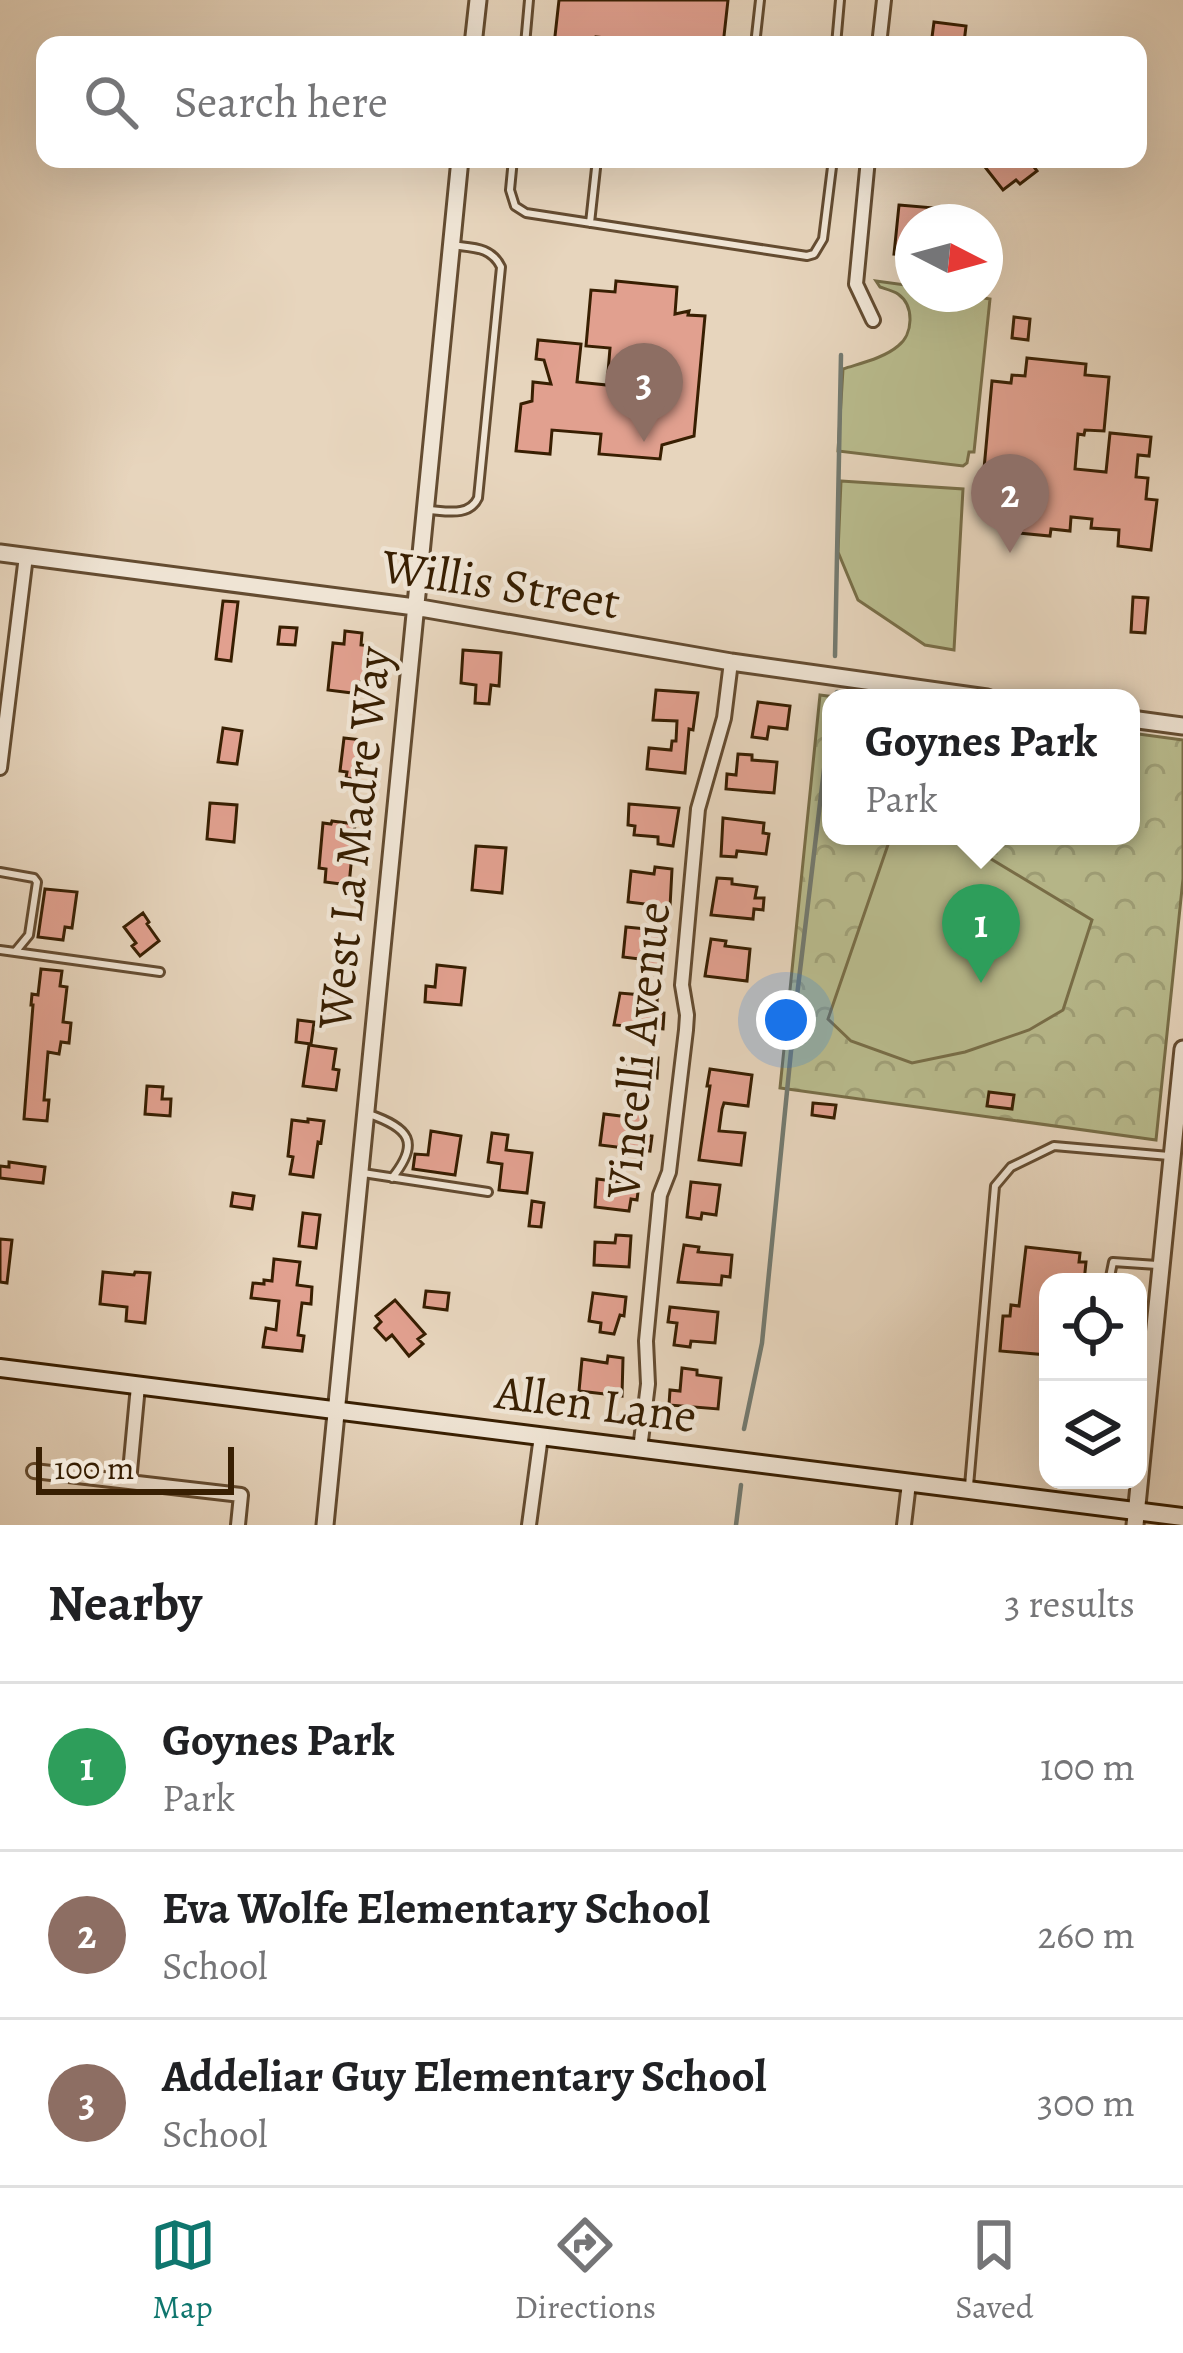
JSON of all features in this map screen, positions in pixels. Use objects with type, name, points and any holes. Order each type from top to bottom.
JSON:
[{"type":"main road","name":"Allen Lane","points":[[0,1368],[968,1490],[1136,1518],[1183,1517]]},
{"type":"street","points":[[474,36],[478,0]]},
{"type":"street","points":[[880,36],[884,0]]},
{"type":"street","name":"West La Madre Way","points":[[325,1525],[459,168]]},
{"type":"street","points":[[867,168],[856,284],[873,320]]},
{"type":"street","name":"Willis Street","points":[[0,553],[416,607],[872,689]]},
{"type":"street","points":[[0,768],[26,556]]},
{"type":"street","name":"Vincelli Avenue","points":[[640,1449],[659,1195],[670,1172],[686,1030],[682,985],[698,809],[724,718],[731,662]]},
{"type":"street","points":[[1140,720],[1183,726]]},
{"type":"street","points":[[1147,1355],[1176,1152],[1183,1048]]},
{"type":"street","points":[[1136,1518],[1144,1381]]},
{"type":"street","points":[[129,1482],[139,1386]]},
{"type":"street","points":[[529,1525],[541,1436]]},
{"type":"street","points":[[34,1471],[241,1495],[238,1525]]},
{"type":"street","points":[[904,1525],[909,1483]]},
{"type":"lane","points":[[526,36],[529,0]]},
{"type":"lane","points":[[756,36],[760,0]]},
{"type":"lane","points":[[837,36],[840,0]]},
{"type":"lane","points":[[512,168],[510,190],[515,206],[526,213],[807,256],[814,254],[824,238],[832,168]]},
{"type":"lane","points":[[590,224],[596,168]]},
{"type":"lane","points":[[425,510],[464,512],[478,498],[501,267],[487,250],[451,245]]},
{"type":"lane","points":[[0,872],[37,881],[28,934],[15,952]]},
{"type":"lane","points":[[0,950],[160,972]]},
{"type":"lane","points":[[366,1112],[392,1122],[409,1141],[409,1153],[392,1178]]},
{"type":"lane","points":[[968,1490],[995,1186],[1011,1167],[1054,1146],[1176,1152]]},
{"type":"lane","points":[[360,1173],[488,1192]]},
{"type":"lane","points":[[1111,1273],[1113,1262],[1161,1266]]},
{"type":"green space","points":[[876,281],[895,284],[895,293]]},
{"type":"green space","points":[[989,312],[974,452],[969,452],[963,466],[838,451],[843,369],[872,360],[903,341],[909,313]]},
{"type":"green space","points":[[841,481],[963,489],[954,650],[925,645],[858,600],[838,552]]},
{"type":"green space","points":[[820,695],[822,845],[1140,845],[1140,734],[1183,740],[1183,879],[1156,1140],[780,1088]]},
{"type":"green space","points":[[888,845],[968,845],[1092,920],[1063,1010],[1029,1030],[965,1052],[912,1063],[851,1041],[828,1019]]},
{"type":"building","points":[[559,0],[728,0],[724,36],[555,36]]},
{"type":"building","points":[[934,22],[966,26],[965,36],[932,36]]},
{"type":"building","points":[[986,168],[1037,171],[1020,184],[1016,180],[1003,190]]},
{"type":"building","points":[[616,281],[677,287],[675,314],[689,311],[688,315],[705,316],[694,436],[662,445],[660,459],[599,454],[601,434],[552,430],[550,454],[516,451],[521,404],[532,401],[533,382],[551,384],[544,360],[536,359],[538,340],[581,344],[577,382],[607,385],[610,348],[586,346],[591,290],[615,292]]},
{"type":"building","points":[[1014,317],[1030,319],[1028,340],[1012,338]]},
{"type":"building","points":[[1027,358],[1086,364],[1085,375],[1109,377],[1104,431],[1078,434],[1075,469],[1106,472],[1110,433],[1151,437],[1149,456],[1138,455],[1136,477],[1148,478],[1146,499],[1157,500],[1151,550],[1118,546],[1119,530],[1091,528],[1092,519],[1071,517],[1070,531],[1051,529],[1050,536],[1008,532],[1010,514],[996,512],[997,504],[981,502],[992,381],[1011,383],[1012,375],[1025,376]]},
{"type":"building","points":[[1133,597],[1148,598],[1145,633],[1131,632]]},
{"type":"building","points":[[223,601],[238,602],[231,661],[216,659]]},
{"type":"building","points":[[280,627],[297,628],[295,645],[278,644]]},
{"type":"building","points":[[345,631],[362,633],[361,645],[372,646],[368,683],[361,682],[360,694],[328,690],[333,643],[344,644]]},
{"type":"building","points":[[463,650],[501,653],[499,686],[491,685],[489,704],[475,703],[476,685],[461,683]]},
{"type":"building","points":[[656,690],[698,693],[685,773],[647,769],[649,748],[671,750],[676,741],[677,721],[653,720]]},
{"type":"building","points":[[758,702],[790,706],[787,729],[769,727],[767,739],[752,737]]},
{"type":"building","points":[[223,728],[242,731],[237,764],[218,762]]},
{"type":"building","points":[[344,738],[363,740],[358,779],[346,778],[347,772],[340,771]]},
{"type":"building","points":[[738,754],[777,762],[774,793],[726,789],[727,774],[736,775]]},
{"type":"building","points":[[210,803],[237,805],[234,842],[207,839]]},
{"type":"building","points":[[629,804],[679,808],[673,846],[658,844],[658,837],[634,835],[635,826],[628,825]]},
{"type":"building","points":[[723,818],[764,823],[763,833],[769,834],[766,854],[737,851],[736,857],[721,856]]},
{"type":"building","points":[[323,823],[355,824],[349,885],[325,882],[326,869],[319,868]]},
{"type":"building","points":[[476,846],[506,848],[502,893],[472,890]]},
{"type":"building","points":[[655,867],[672,869],[670,907],[628,902],[631,871],[654,874]]},
{"type":"building","points":[[717,878],[757,887],[755,898],[764,898],[763,910],[754,909],[753,919],[711,915]]},
{"type":"building","points":[[45,889],[77,892],[72,928],[65,927],[63,940],[38,937]]},
{"type":"building","points":[[143,913],[159,941],[140,956],[124,927]]},
{"type":"building","points":[[626,927],[668,931],[662,968],[647,966],[648,960],[623,957]]},
{"type":"building","points":[[711,939],[750,949],[747,981],[705,976]]},
{"type":"building","points":[[437,965],[465,968],[461,1005],[425,1002],[426,986],[435,987]]},
{"type":"building","points":[[41,969],[62,971],[60,986],[67,987],[63,1022],[71,1023],[69,1043],[61,1042],[59,1054],[48,1052],[47,1121],[24,1119],[32,994],[38,995]]},
{"type":"building","points":[[643,989],[658,991],[656,1012],[664,1013],[663,1029],[614,1025],[620,993],[643,995]]},
{"type":"building","points":[[298,1020],[314,1022],[311,1044],[296,1042]]},
{"type":"building","points":[[309,1045],[336,1049],[336,1090],[303,1086]]},
{"type":"building","points":[[628,1057],[658,1058],[643,1135],[652,1136],[650,1151],[600,1145],[604,1114],[629,1117],[633,1112],[633,1090],[626,1089]]},
{"type":"building","points":[[710,1069],[752,1075],[748,1106],[724,1103],[719,1131],[745,1133],[741,1165],[699,1160]]},
{"type":"building","points":[[147,1086],[163,1087],[162,1099],[171,1099],[170,1116],[145,1114]]},
{"type":"building","points":[[989,1092],[1014,1095],[1012,1109],[987,1106]]},
{"type":"building","points":[[813,1103],[836,1105],[834,1118],[812,1115]]},
{"type":"building","points":[[292,1120],[324,1121],[313,1177],[290,1174],[293,1157],[288,1156]]},
{"type":"building","points":[[431,1131],[461,1136],[455,1175],[413,1169],[415,1154],[428,1155]]},
{"type":"building","points":[[492,1133],[508,1135],[506,1150],[532,1153],[527,1193],[499,1190],[502,1164],[488,1162]]},
{"type":"building","points":[[9,1162],[45,1167],[43,1183],[0,1178],[0,1166],[9,1167]]},
{"type":"building","points":[[597,1179],[639,1184],[637,1200],[631,1199],[629,1211],[595,1207]]},
{"type":"building","points":[[691,1182],[720,1185],[716,1215],[687,1217]]},
{"type":"building","points":[[233,1193],[254,1196],[252,1209],[231,1206]]},
{"type":"building","points":[[532,1201],[544,1203],[541,1227],[529,1226]]},
{"type":"building","points":[[303,1213],[320,1215],[316,1248],[299,1246]]},
{"type":"building","points":[[616,1235],[631,1236],[629,1267],[594,1265],[595,1242],[615,1243]]},
{"type":"building","points":[[0,1239],[12,1240],[7,1283],[0,1282]]},
{"type":"building","points":[[684,1245],[699,1247],[698,1252],[732,1255],[730,1277],[722,1276],[721,1285],[678,1282]]},
{"type":"building","points":[[1026,1247],[1080,1253],[1079,1262],[1086,1262],[1085,1273],[1039,1273],[1039,1354],[1000,1351],[1003,1316],[1010,1316],[1011,1305],[1019,1306]]},
{"type":"building","points":[[274,1259],[300,1262],[297,1285],[312,1287],[311,1304],[302,1303],[298,1335],[304,1336],[302,1351],[263,1347],[266,1328],[276,1330],[279,1301],[251,1298],[253,1283],[272,1281]]},
{"type":"building","points":[[103,1272],[150,1273],[145,1323],[126,1321],[127,1307],[100,1304]]},
{"type":"building","points":[[426,1291],[449,1293],[447,1310],[424,1307]]},
{"type":"building","points":[[593,1293],[626,1297],[624,1316],[620,1315],[614,1334],[600,1332],[601,1323],[589,1321]]},
{"type":"building","points":[[395,1300],[425,1334],[418,1339],[423,1344],[409,1356],[392,1335],[386,1340],[375,1328],[381,1322],[376,1316]]},
{"type":"building","points":[[670,1307],[718,1312],[715,1343],[674,1345],[677,1323],[668,1322]]},
{"type":"building","points":[[608,1356],[623,1358],[622,1396],[579,1391],[582,1359],[607,1363]]},
{"type":"building","points":[[682,1368],[721,1378],[718,1409],[669,1405],[670,1390],[680,1391]]},
{"type":"waterway","points":[[835,656],[841,355]]},
{"type":"waterway","points":[[744,1429],[762,1343],[822,786]]},
{"type":"waterway","points":[[736,1525],[741,1485]]},
{"type":"place","name":"Addeliar Guy Elementary School","points":[[644,442]]},
{"type":"place","name":"Eva Wolfe Elementary School","points":[[1010,553]]},
{"type":"place","name":"Goynes Park","points":[[981,983]]}]
